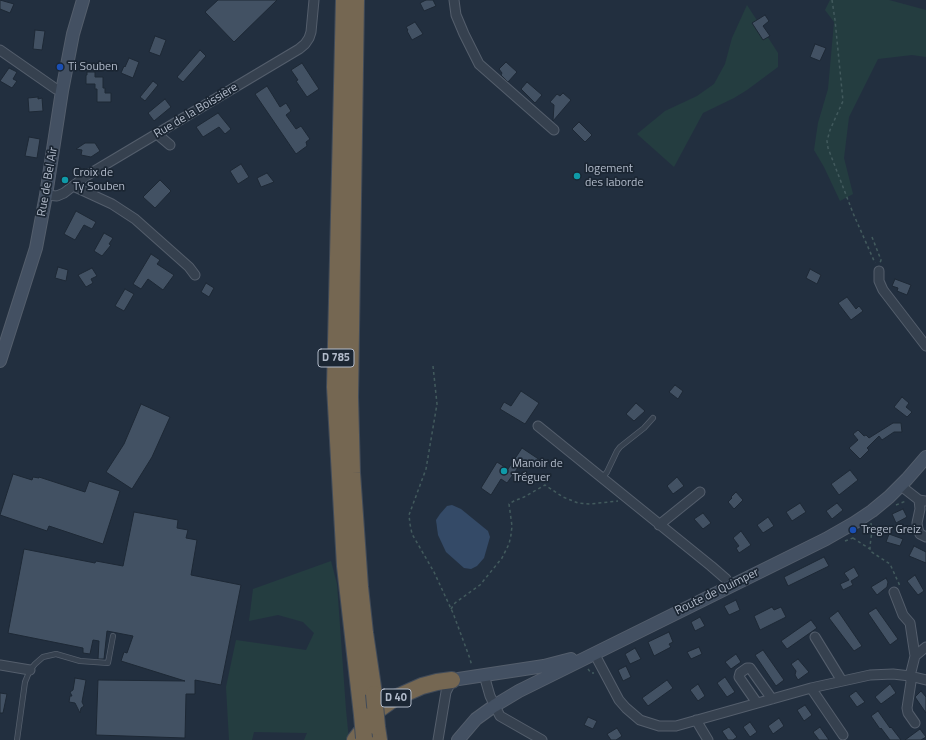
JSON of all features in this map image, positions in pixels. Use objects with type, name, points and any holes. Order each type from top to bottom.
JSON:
[{"type":"highway","name":"D 785","points":[[344,0],[335,387],[345,566],[362,715],[368,737]]},
{"type":"highway","name":"D 785","points":[[356,0],[350,397],[352,473],[360,587],[374,694],[368,737]]},
{"type":"highway","name":"D 40","points":[[368,737],[378,710],[395,698],[422,686],[452,680]]},
{"type":"main road","name":"Rue de Bel Air","points":[[0,361],[34,256],[46,195],[62,90],[73,34],[83,0]]},
{"type":"main road","name":"Route de Quimper","points":[[494,706],[519,690],[826,539],[867,514],[901,486],[926,457]]},
{"type":"main road","name":"D 40","points":[[452,680],[544,666],[594,653]]},
{"type":"main road","name":"D 40","points":[[458,740],[476,719],[494,706]]},
{"type":"street","name":"Rue de la Boissière","points":[[46,195],[60,195],[86,176],[305,44],[311,32],[314,0]]},
{"type":"street","points":[[454,0],[456,15],[479,64],[554,130]]},
{"type":"street","points":[[0,50],[56,89],[62,90]]},
{"type":"street","points":[[157,134],[170,145]]},
{"type":"street","points":[[73,186],[112,204],[135,219],[189,267],[195,275]]},
{"type":"street","points":[[879,271],[879,281],[883,290],[926,346]]},
{"type":"street","points":[[538,426],[720,573],[730,586]]},
{"type":"street","points":[[901,486],[923,500],[917,523],[920,534],[926,537]]},
{"type":"street","points":[[659,525],[700,492]]},
{"type":"street","points":[[894,592],[903,615],[910,623],[916,656],[910,676],[911,682],[907,708],[908,713],[915,724]]},
{"type":"street","points":[[815,637],[842,681]]},
{"type":"street","points":[[916,656],[926,647]]},
{"type":"street","points":[[594,653],[619,700],[626,708],[640,720],[651,724],[667,726],[676,726],[811,688],[870,675],[884,674],[910,676],[926,680]]},
{"type":"street","points":[[0,665],[30,670]]},
{"type":"street","points":[[757,703],[739,677],[740,673],[747,668],[750,668],[772,699]]},
{"type":"street","points":[[478,676],[486,687],[500,716],[542,740]]},
{"type":"street","points":[[438,740],[446,692],[452,680]]},
{"type":"street","points":[[811,688],[843,735]]},
{"type":"street","points":[[696,720],[708,740]]},
{"type":"lane","points":[[602,478],[607,472],[620,447],[644,428],[653,418]]},
{"type":"lane","points":[[17,740],[26,682],[30,670],[40,659],[53,654],[59,654],[80,661],[108,663],[112,636]]},
{"type":"path","points":[[832,0],[843,101],[830,130],[827,141],[828,148],[853,213],[879,271]]},
{"type":"path","points":[[872,237],[881,260],[879,271]]},
{"type":"path","points":[[433,366],[437,404],[426,469],[409,515],[410,524],[412,534],[434,572],[451,609],[478,676]]},
{"type":"path","points":[[451,609],[455,602],[480,585],[502,558],[511,536],[512,526],[509,504],[514,500],[524,497],[545,485],[563,497],[578,503],[590,504],[629,500]]},
{"type":"path","points":[[867,514],[871,520],[872,531],[870,549]]},
{"type":"path","points":[[853,538],[890,564],[900,586],[894,592]]},
{"type":"green space","points":[[830,0],[889,0],[926,10],[926,57],[912,55],[878,59],[849,117],[844,158],[853,194],[840,201],[814,150],[818,123],[828,89],[834,22],[825,10]]},
{"type":"green space","points":[[747,5],[778,53],[778,67],[734,98],[703,113],[674,167],[637,134],[665,111],[697,96],[714,84],[725,64],[732,38]]},
{"type":"green space","points":[[331,561],[337,584],[349,740],[304,740],[307,733],[254,732],[252,740],[229,740],[226,687],[236,640],[306,650],[314,633],[303,622],[278,615],[249,621],[253,589]]},
{"type":"water","points":[[452,505],[461,509],[488,531],[490,537],[484,558],[477,566],[471,569],[464,568],[446,552],[438,535],[436,520],[447,506]]},
{"type":"building","points":[[0,0],[14,4],[10,13],[0,9]]},
{"type":"building","points":[[218,0],[277,0],[234,42],[205,12]]},
{"type":"building","points":[[426,0],[433,0],[436,6],[424,11],[420,3]]},
{"type":"building","points":[[765,15],[769,21],[763,26],[770,36],[763,40],[752,23]]},
{"type":"building","points":[[415,22],[423,34],[412,40],[406,27]]},
{"type":"building","points":[[35,30],[45,31],[42,50],[33,49]]},
{"type":"building","points":[[155,36],[166,40],[160,56],[149,52]]},
{"type":"building","points":[[815,44],[826,48],[820,61],[810,57]]},
{"type":"building","points":[[200,50],[206,56],[183,82],[177,77]]},
{"type":"building","points":[[129,58],[139,62],[133,78],[121,73]]},
{"type":"building","points":[[506,62],[517,72],[508,82],[501,75],[502,73],[499,69]]},
{"type":"building","points":[[302,63],[319,89],[307,97],[296,81],[298,80],[291,70]]},
{"type":"building","points":[[9,68],[17,72],[13,79],[17,81],[12,88],[0,81]]},
{"type":"building","points":[[87,72],[95,72],[95,77],[103,77],[103,88],[105,88],[105,93],[111,93],[111,102],[97,102],[97,89],[95,89],[95,84],[86,84]]},
{"type":"building","points":[[153,81],[158,85],[145,101],[140,97]]},
{"type":"building","points":[[527,82],[542,95],[535,103],[521,89]]},
{"type":"building","points":[[267,86],[280,107],[286,103],[291,111],[286,115],[296,129],[301,126],[310,139],[306,142],[307,146],[296,154],[255,94]]},
{"type":"building","points":[[563,93],[571,100],[553,121],[554,105],[550,102],[557,94],[560,96]]},
{"type":"building","points":[[38,97],[38,99],[42,98],[43,111],[29,112],[28,98]]},
{"type":"building","points":[[165,99],[171,107],[154,121],[148,113]]},
{"type":"building","points":[[218,113],[231,129],[225,134],[219,127],[203,137],[196,127]]},
{"type":"building","points":[[579,122],[592,135],[585,142],[572,129]]},
{"type":"building","points":[[29,137],[40,139],[37,158],[25,156]]},
{"type":"building","points":[[85,143],[95,143],[100,151],[91,157],[81,155],[82,150],[76,149]]},
{"type":"building","points":[[241,164],[249,177],[238,184],[230,171]]},
{"type":"building","points":[[267,173],[274,182],[261,187],[257,178]]},
{"type":"building","points":[[160,180],[171,191],[155,208],[143,197]]},
{"type":"building","points":[[76,211],[96,222],[92,229],[84,225],[75,240],[64,234]]},
{"type":"building","points":[[104,233],[113,238],[109,244],[111,245],[102,256],[94,251]]},
{"type":"building","points":[[151,254],[160,260],[157,264],[174,275],[163,290],[148,279],[141,289],[133,284]]},
{"type":"building","points":[[58,267],[68,270],[66,281],[55,278]]},
{"type":"building","points":[[92,268],[97,276],[91,279],[93,283],[86,287],[78,275]]},
{"type":"building","points":[[810,269],[821,275],[817,284],[806,278]]},
{"type":"building","points":[[895,279],[911,285],[907,295],[897,291],[898,288],[892,286]]},
{"type":"building","points":[[206,283],[214,288],[209,297],[201,292]]},
{"type":"building","points":[[125,289],[134,294],[124,311],[115,306]]},
{"type":"building","points":[[847,297],[856,309],[859,306],[863,311],[851,320],[838,303]]},
{"type":"building","points":[[675,385],[683,391],[678,399],[669,392]]},
{"type":"building","points":[[521,391],[539,403],[525,424],[500,409],[504,402],[511,406]]},
{"type":"building","points":[[902,397],[909,403],[906,407],[912,412],[907,417],[894,407]]},
{"type":"building","points":[[636,403],[645,411],[634,421],[626,414]]},
{"type":"building","points":[[141,404],[170,417],[152,457],[132,489],[106,472],[124,444]]},
{"type":"building","points":[[893,423],[901,423],[902,432],[894,432],[882,440],[879,436],[867,448],[869,450],[860,459],[849,448],[858,440],[853,434],[858,430],[864,436],[866,435],[869,438]]},
{"type":"building","name":"Manoir de Tréguer","points":[[522,448],[540,460],[534,468],[527,464],[520,465],[507,483],[501,479],[491,495],[481,488],[497,462],[508,469]]},
{"type":"building","points":[[850,470],[858,480],[839,495],[831,484]]},
{"type":"building","points":[[13,474],[32,480],[33,477],[39,477],[85,492],[89,481],[120,491],[103,544],[49,526],[47,531],[0,515]]},
{"type":"building","points":[[677,477],[684,486],[673,494],[667,486]]},
{"type":"building","points":[[736,492],[743,500],[734,509],[728,502]]},
{"type":"building","points":[[800,503],[806,512],[792,521],[786,512]]},
{"type":"building","points":[[837,503],[843,510],[832,519],[826,511]]},
{"type":"building","points":[[903,509],[907,517],[896,523],[892,514]]},
{"type":"building","points":[[134,512],[178,520],[177,528],[188,530],[186,538],[197,540],[191,575],[241,585],[221,685],[195,680],[195,694],[186,694],[185,738],[96,735],[98,680],[185,681],[121,661],[124,652],[127,653],[133,636],[107,631],[104,659],[98,659],[99,641],[93,640],[90,654],[83,653],[83,648],[8,633],[24,549],[95,563],[96,561],[123,566]]},
{"type":"building","points":[[703,513],[711,523],[703,529],[694,519]]},
{"type":"building","points":[[768,517],[774,526],[763,533],[757,525]]},
{"type":"building","points":[[741,531],[751,545],[739,553],[736,548],[739,546],[733,538]]},
{"type":"building","points":[[889,534],[903,539],[900,546],[886,542]]},
{"type":"building","points":[[914,546],[926,552],[926,563],[909,556]]},
{"type":"building","points":[[824,557],[829,566],[788,586],[784,577]]},
{"type":"building","points":[[854,567],[859,576],[851,581],[853,585],[843,590],[840,584],[849,580],[844,573]]},
{"type":"building","points":[[915,575],[924,591],[918,595],[907,581]]},
{"type":"building","points":[[886,578],[888,582],[887,587],[877,595],[871,587]]},
{"type":"building","points":[[736,600],[740,610],[729,615],[724,606]]},
{"type":"building","points":[[772,607],[774,610],[781,607],[786,617],[760,630],[754,616]]},
{"type":"building","points":[[876,608],[898,639],[890,645],[868,613]]},
{"type":"building","points":[[838,611],[862,646],[854,651],[829,618]]},
{"type":"building","points":[[700,617],[705,626],[695,631],[691,622]]},
{"type":"building","points":[[811,620],[817,628],[787,649],[781,641]]},
{"type":"building","points":[[669,632],[673,642],[669,644],[671,647],[654,656],[648,642]]},
{"type":"building","points":[[699,647],[702,654],[691,659],[687,652]]},
{"type":"building","points":[[635,648],[641,659],[630,664],[625,654]]},
{"type":"building","points":[[763,650],[784,680],[776,686],[755,655]]},
{"type":"building","points":[[736,654],[741,662],[731,669],[725,662]]},
{"type":"building","points":[[798,659],[809,672],[798,680],[795,675],[796,671],[791,664]]},
{"type":"building","points":[[626,666],[631,677],[623,681],[618,670]]},
{"type":"building","points":[[725,677],[735,692],[727,697],[717,683]]},
{"type":"building","points":[[75,678],[86,680],[82,702],[84,706],[81,708],[80,713],[75,703],[69,702],[70,696],[72,696],[70,692],[73,690]]},
{"type":"building","points":[[667,680],[673,688],[648,706],[642,698]]},
{"type":"building","points":[[698,684],[705,696],[698,701],[690,690]]},
{"type":"building","points":[[890,684],[896,693],[881,704],[875,697]]},
{"type":"building","points":[[856,691],[865,702],[857,707],[849,696]]},
{"type":"building","points":[[921,691],[926,697],[926,713],[915,697]]},
{"type":"building","points":[[0,693],[7,694],[3,713],[0,713]]},
{"type":"building","points":[[805,705],[812,715],[804,721],[797,710]]},
{"type":"building","points":[[878,711],[901,740],[890,740],[881,728],[880,729],[871,716]]},
{"type":"building","points":[[588,717],[597,721],[593,729],[584,725]]},
{"type":"building","points":[[779,718],[784,726],[773,734],[768,726]]},
{"type":"building","points":[[750,722],[757,732],[750,737],[743,727]]},
{"type":"building","points":[[729,727],[737,737],[733,740],[728,740],[722,731]]},
{"type":"building","points":[[820,727],[829,740],[819,740],[813,732]]},
{"type":"building","points":[[617,728],[622,736],[616,740],[611,740],[607,734]]},
{"type":"building","points":[[920,729],[926,737],[921,740],[905,740]]},
{"type":"place","name":"Ti Souben","points":[[60,67]]},
{"type":"place","name":"logement des laborde","points":[[577,176]]},
{"type":"place","name":"Croix de Ty Souben","points":[[65,180]]},
{"type":"place","name":"Manoir de Tréguer","points":[[504,471]]},
{"type":"place","name":"Treger Greiz","points":[[853,530]]}]
